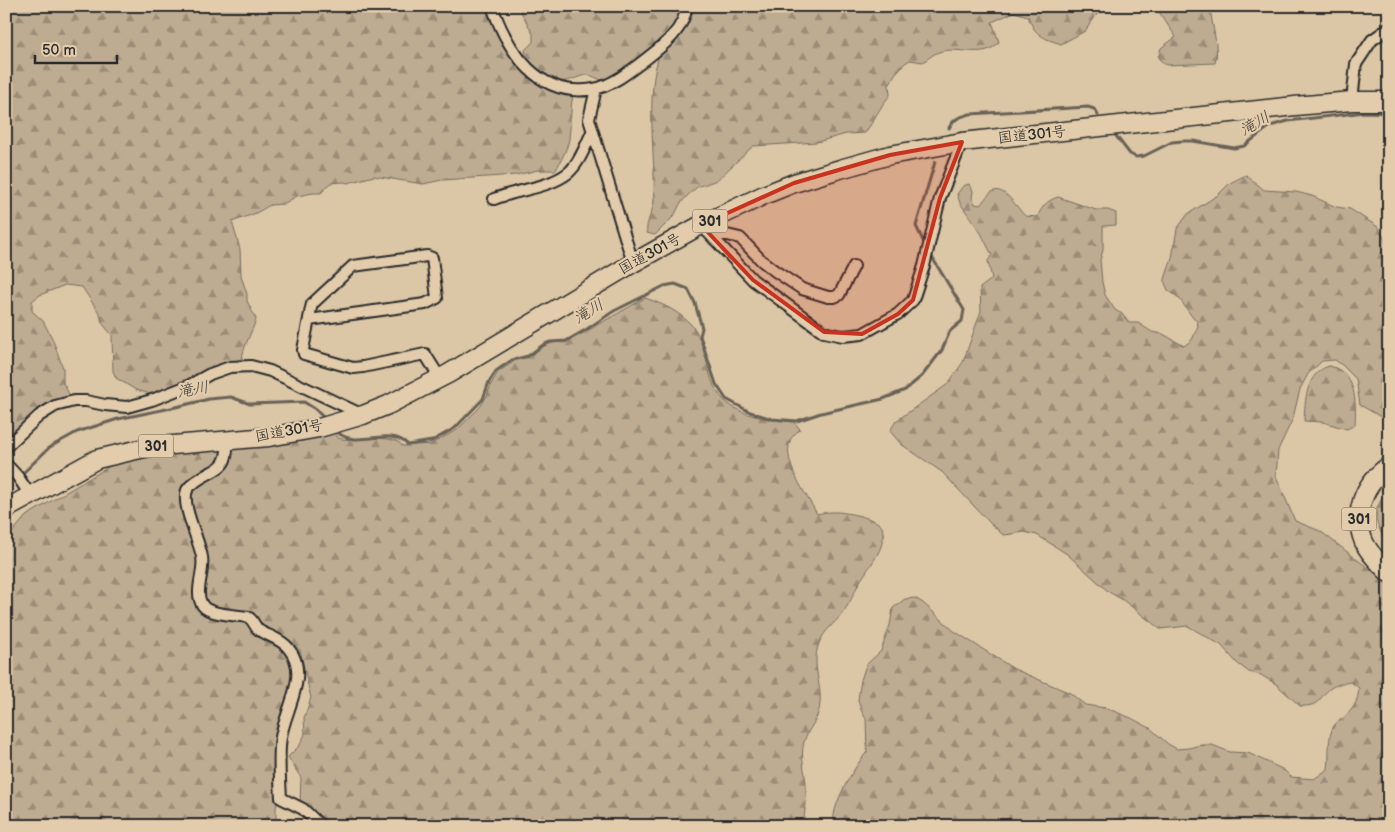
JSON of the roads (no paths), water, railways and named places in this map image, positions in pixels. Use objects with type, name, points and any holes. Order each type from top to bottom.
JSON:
[{"type":"highway","name":"国道301号","points":[[6,509],[96,460],[149,447],[269,437],[319,428],[363,415],[388,405],[440,378],[633,263],[701,225],[764,195],[840,169],[890,155],[962,142],[1352,101],[1389,101]]},
{"type":"highway","name":"301","points":[[1389,466],[1380,472],[1366,489],[1359,514],[1364,542],[1372,556],[1389,573]]},
{"type":"street","points":[[492,6],[510,46],[533,74],[548,84],[566,89],[596,89],[629,72],[670,41],[685,16],[687,6]]},
{"type":"street","points":[[1352,101],[1356,64],[1372,40],[1389,28]]},
{"type":"street","points":[[596,89],[589,119],[633,263]]},
{"type":"street","points":[[494,199],[509,193],[545,184],[568,173],[575,165],[592,132]]},
{"type":"street","points":[[701,225],[753,280],[824,332],[843,336],[862,334],[898,314],[913,300],[924,266],[940,198],[962,142]]},
{"type":"street","points":[[714,239],[723,234],[740,238],[762,261],[788,280],[802,289],[828,297],[839,295],[854,266]]},
{"type":"street","points":[[308,320],[425,304],[432,301],[436,298],[432,258],[427,256],[353,266],[312,304],[308,320],[303,350],[304,354],[353,368],[425,354],[440,378]]},
{"type":"street","points":[[6,447],[39,416],[55,406],[74,401],[86,401],[105,406],[128,407],[152,400],[230,367],[250,366],[270,371],[363,415]]},
{"type":"street","points":[[227,440],[228,454],[223,464],[214,472],[199,479],[188,488],[186,496],[187,507],[202,560],[199,590],[203,606],[214,612],[248,616],[252,619],[257,630],[289,648],[297,666],[291,702],[281,736],[282,798],[303,810],[321,826]]},
{"type":"street","points":[[6,464],[18,477],[30,495]]},
{"type":"waterway","name":"滝川","points":[[949,128],[955,120],[970,114],[1088,107],[1094,109],[1098,115]]},
{"type":"waterway","name":"滝川","points":[[1116,136],[1130,154],[1136,157],[1144,156],[1172,142],[1193,141],[1234,148],[1244,146],[1270,126],[1288,121],[1365,112],[1389,113]]},
{"type":"waterway","name":"滝川","points":[[926,247],[916,226],[935,162]]},
{"type":"waterway","name":"滝川","points":[[335,430],[343,436],[353,439],[392,437],[400,439],[408,445],[432,441],[455,428],[483,399],[489,382],[496,371],[512,360],[528,356],[550,342],[566,341],[614,311],[664,286],[675,284],[688,289],[695,303],[702,328],[700,336],[716,384],[726,399],[750,412],[772,419],[797,421],[821,413],[883,399],[905,390],[922,376],[942,350],[950,331],[962,321],[964,310],[930,254]]},
{"type":"waterway","name":"滝川","points":[[6,481],[24,472],[50,447],[77,432],[118,419],[209,399],[231,397],[250,404],[304,402],[315,409],[326,420]]}]
